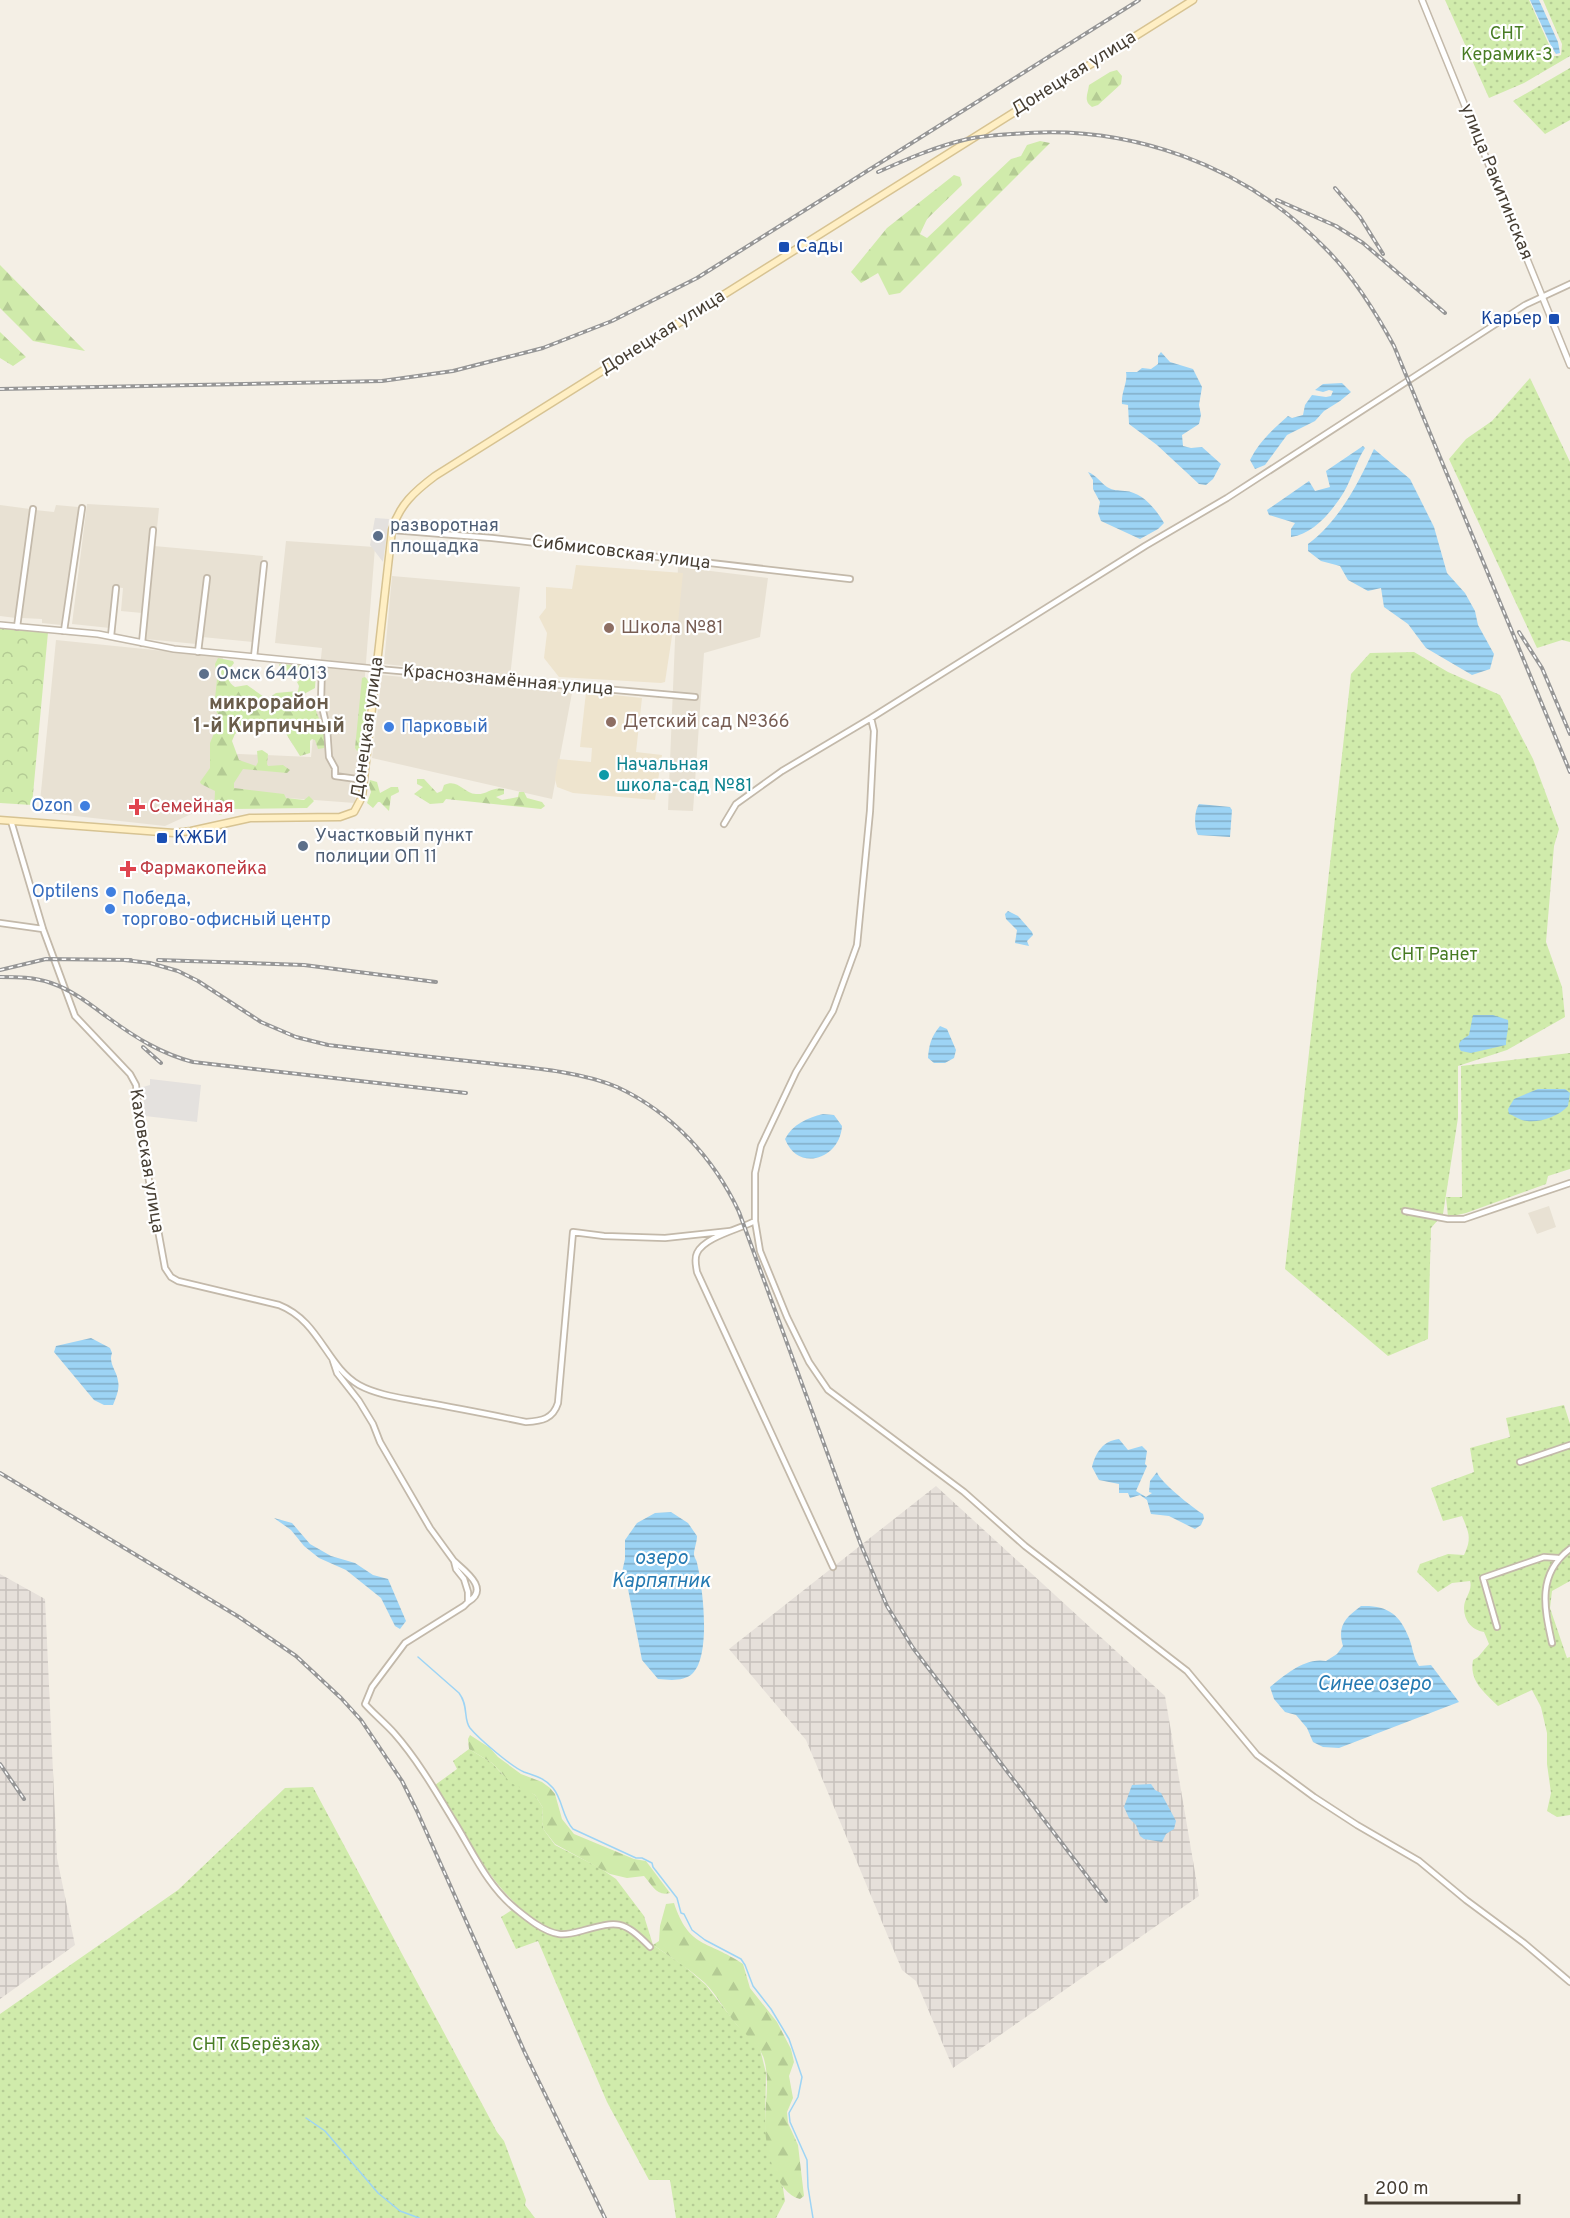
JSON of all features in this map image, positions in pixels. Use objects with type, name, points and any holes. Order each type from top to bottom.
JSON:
[{"type":"main road","name":"Донецкая улица","points":[[11,821],[174,833],[250,818],[340,817],[354,812],[360,802],[364,780],[392,530],[400,509],[408,498],[435,476],[1193,0]]},
{"type":"main road","points":[[0,820],[11,821]]},
{"type":"street","name":"улица Ракитинская","points":[[1422,0],[1570,365]]},
{"type":"street","points":[[724,824],[736,804],[750,792],[1145,546],[1251,484],[1541,296],[1570,284]]},
{"type":"street","points":[[64,631],[82,508]]},
{"type":"street","points":[[17,627],[33,509]]},
{"type":"street","points":[[142,643],[153,530]]},
{"type":"street","name":"Сибмисовская улица","points":[[392,530],[492,538],[850,579]]},
{"type":"street","points":[[254,657],[264,564]]},
{"type":"street","points":[[198,652],[207,578]]},
{"type":"street","points":[[111,636],[116,588]]},
{"type":"street","name":"Краснознамённая улица","points":[[0,625],[111,636],[174,650],[695,697]]},
{"type":"street","points":[[322,664],[321,702],[327,728],[329,758],[335,768],[334,776],[364,780]]},
{"type":"street","points":[[871,718],[874,731],[870,811],[857,945],[833,1011],[779,1104],[761,1146],[755,1173],[755,1221],[760,1251],[809,1362],[828,1390],[964,1492],[1025,1546],[1187,1671],[1257,1755],[1334,1810],[1419,1861],[1570,1982]]},
{"type":"street","name":"Каховская улица","points":[[11,821],[44,929],[75,1016],[130,1074],[135,1085],[143,1148],[165,1268],[171,1277],[178,1281],[279,1305],[293,1311],[304,1319],[331,1355]]},
{"type":"street","points":[[0,923],[44,929]]},
{"type":"street","points":[[1405,1212],[1448,1219],[1464,1218],[1484,1214],[1570,1183]]},
{"type":"street","points":[[755,1221],[707,1242],[697,1251],[695,1259],[697,1272],[834,1567]]},
{"type":"street","points":[[331,1355],[345,1373],[359,1385],[376,1391],[526,1422],[540,1421],[555,1412],[558,1403],[573,1232],[604,1236],[665,1238],[730,1231]]},
{"type":"street","points":[[331,1355],[337,1374],[368,1416],[380,1442],[430,1528],[454,1562],[472,1577],[478,1592],[475,1598],[405,1643],[372,1687],[364,1704],[394,1733],[413,1758],[487,1877],[516,1909],[541,1926],[558,1934],[570,1934],[603,1924],[620,1923],[650,1947]]},
{"type":"street","points":[[1520,1462],[1570,1445]]},
{"type":"street","points":[[1552,1643],[1544,1601],[1550,1575],[1558,1558],[1570,1549]]},
{"type":"street","points":[[1497,1627],[1483,1578],[1544,1557],[1558,1558]]},
{"type":"street","points":[[454,1562],[456,1569],[464,1579],[468,1602]]},
{"type":"shaded area","points":[[87,504],[159,508],[157,528],[151,528],[142,613],[121,611],[123,588],[115,587],[110,628],[72,624]]},
{"type":"shaded area","points":[[0,505],[30,509],[16,618],[0,616]]},
{"type":"shaded area","points":[[56,505],[78,507],[61,625],[42,623],[42,619],[22,618],[35,510],[54,512]]},
{"type":"shaded area","name":"разворотная площадка","points":[[375,518],[389,519],[383,562],[370,545]]},
{"type":"shaded area","points":[[286,541],[375,547],[355,803],[235,794],[165,826],[39,812],[56,640],[223,657],[217,753],[311,757],[322,648],[275,643]]},
{"type":"shaded area","points":[[154,546],[263,556],[253,642],[202,637],[210,575],[206,575],[196,644],[146,639]]},
{"type":"shaded area","name":"Школа №81","points":[[576,565],[683,573],[678,623],[674,623],[665,682],[559,677],[544,658],[547,633],[539,617],[546,608],[546,587],[572,589]]},
{"type":"shaded area","points":[[678,567],[768,578],[760,637],[704,653],[693,811],[668,810]]},
{"type":"shaded area","points":[[392,576],[520,587],[510,677],[384,664]]},
{"type":"shaded area","points":[[382,675],[572,693],[552,799],[372,758]]},
{"type":"shaded area","points":[[586,692],[642,698],[636,752],[662,755],[655,800],[573,793],[557,787],[555,779],[558,759],[591,762],[592,748],[580,747]]},
{"type":"shaded area","points":[[150,1079],[201,1085],[197,1122],[145,1116],[143,1087],[150,1085]]},
{"type":"shaded area","points":[[1549,1206],[1556,1227],[1537,1234],[1528,1213]]},
{"type":"shaded area","points":[[936,1486],[1165,1696],[1199,1896],[953,2068],[916,1981],[902,1970],[806,1740],[729,1649]]},
{"type":"shaded area","points":[[0,1574],[45,1599],[57,1858],[75,1945],[0,1999]]},
{"type":"green space","name":"СНТ Керамик-3","points":[[1445,0],[1529,0],[1554,56],[1558,56],[1561,55],[1562,44],[1543,0],[1570,0],[1570,56],[1524,83],[1489,98]]},
{"type":"green space","name":"СНТ Керамик-3","points":[[1570,68],[1570,120],[1545,134],[1513,101]]},
{"type":"green space","points":[[1117,70],[1122,76],[1121,84],[1098,105],[1092,107],[1089,105],[1087,94],[1089,85]]},
{"type":"green space","points":[[1040,141],[1050,143],[900,293],[889,295],[878,273],[861,283],[851,272],[887,228],[954,175],[960,177],[962,185],[927,219],[920,234],[927,238],[1011,159],[1021,156],[1027,145]]},
{"type":"green space","points":[[0,265],[85,351],[33,341],[0,308]]},
{"type":"green space","points":[[0,332],[26,357],[13,366],[0,358]]},
{"type":"green space","points":[[1530,378],[1570,462],[1570,642],[1562,640],[1537,648],[1449,459],[1466,439],[1492,421]]},
{"type":"green space","points":[[0,627],[48,632],[32,805],[0,803]]},
{"type":"green space","name":"СНТ Ранет","points":[[1414,652],[1448,672],[1500,695],[1533,759],[1559,829],[1554,846],[1546,942],[1562,987],[1565,1017],[1507,1050],[1458,1066],[1458,1118],[1443,1214],[1431,1228],[1428,1339],[1388,1356],[1285,1269],[1351,674],[1370,653]]},
{"type":"green space","points":[[218,658],[233,661],[228,671],[229,680],[235,687],[247,685],[267,699],[276,693],[298,691],[297,682],[305,677],[305,672],[303,672],[283,677],[279,664],[319,667],[316,673],[315,688],[303,697],[308,706],[315,708],[324,733],[324,748],[318,749],[315,740],[312,739],[310,753],[300,756],[285,732],[277,729],[265,733],[258,730],[242,730],[235,734],[232,741],[239,760],[256,766],[257,751],[262,750],[268,754],[268,766],[283,765],[290,770],[287,773],[243,769],[234,783],[234,788],[284,794],[286,798],[304,800],[309,796],[314,801],[307,808],[229,809],[221,815],[214,813],[215,791],[200,782],[210,768],[210,743],[215,731],[214,724],[219,716],[214,708],[217,679],[215,664]]},
{"type":"green space","points":[[365,677],[369,683],[363,740],[360,744],[363,748],[357,751],[355,748],[362,678]]},
{"type":"green space","points":[[417,779],[424,779],[437,793],[449,783],[476,794],[500,788],[504,789],[504,794],[496,797],[502,800],[518,797],[519,792],[524,792],[527,798],[542,802],[545,806],[541,809],[446,799],[443,803],[430,804],[414,794],[423,787],[417,784]]},
{"type":"green space","points":[[370,780],[377,782],[380,793],[391,787],[398,787],[399,792],[391,796],[389,811],[380,802],[373,808],[367,803],[371,792]]},
{"type":"green space","points":[[1570,1053],[1570,1169],[1548,1176],[1546,1184],[1466,1213],[1448,1217],[1446,1197],[1462,1197],[1461,1066]]},
{"type":"green space","points":[[1564,1405],[1570,1424],[1570,1581],[1552,1591],[1550,1608],[1567,1658],[1570,1657],[1570,1815],[1557,1817],[1547,1811],[1551,1793],[1547,1764],[1547,1733],[1541,1707],[1532,1690],[1498,1706],[1475,1680],[1473,1660],[1489,1644],[1484,1632],[1472,1627],[1465,1617],[1464,1604],[1470,1581],[1452,1583],[1438,1592],[1417,1572],[1420,1564],[1448,1554],[1464,1555],[1469,1540],[1462,1516],[1443,1521],[1431,1488],[1474,1472],[1470,1448],[1510,1437],[1506,1418]]},
{"type":"green space","points":[[470,1735],[490,1748],[521,1774],[542,1782],[550,1788],[555,1794],[562,1819],[574,1834],[634,1859],[646,1861],[670,1893],[658,1892],[644,1876],[627,1878],[610,1874],[555,1844],[544,1830],[543,1808],[535,1795],[511,1783],[492,1763],[469,1749]]},
{"type":"green space","points":[[469,1749],[535,1795],[543,1808],[544,1830],[555,1845],[600,1868],[616,1879],[644,1916],[653,1945],[683,1965],[706,1985],[737,2025],[760,2049],[766,2073],[765,2125],[770,2155],[783,2188],[785,2201],[776,2218],[676,2218],[670,2180],[649,2180],[607,2102],[538,1941],[516,1949],[501,1917],[518,1906],[483,1864],[435,1785],[457,1769],[453,1761]]},
{"type":"green space","name":"СНТ «Берёзка»","points":[[313,1787],[497,2132],[504,2141],[526,2200],[525,2205],[535,2218],[0,2218],[0,2014],[178,1890],[285,1788]]},
{"type":"green space","points":[[674,1903],[686,1929],[693,1936],[743,1964],[750,1988],[777,2022],[791,2049],[794,2062],[789,2076],[793,2098],[787,2112],[788,2123],[798,2145],[804,2196],[800,2199],[791,2195],[784,2188],[769,2156],[765,2124],[767,2075],[759,2048],[736,2024],[705,1983],[653,1945],[659,1941],[660,1926],[666,1904]]},
{"type":"water","points":[[1530,0],[1539,0],[1558,42],[1560,53],[1556,54],[1552,48]]},
{"type":"water","points":[[1161,352],[1170,362],[1193,369],[1202,387],[1199,424],[1182,435],[1183,446],[1202,447],[1221,464],[1213,479],[1206,485],[1199,484],[1157,445],[1129,424],[1128,405],[1122,404],[1126,372],[1137,372],[1142,368],[1151,369],[1158,364],[1158,356]]},
{"type":"water","points":[[1342,383],[1351,392],[1324,411],[1315,421],[1287,435],[1265,465],[1255,469],[1250,460],[1271,431],[1288,416],[1292,418],[1303,415],[1305,405],[1312,395],[1331,396],[1333,391],[1315,390],[1323,384]]},
{"type":"water","points":[[1363,446],[1365,448],[1344,492],[1334,507],[1315,526],[1291,537],[1291,529],[1295,523],[1269,515],[1267,510],[1309,481],[1315,491],[1330,487],[1326,471]]},
{"type":"water","points":[[1374,449],[1410,479],[1434,527],[1447,573],[1465,593],[1475,611],[1478,625],[1494,654],[1490,669],[1472,675],[1426,648],[1408,624],[1384,607],[1381,588],[1368,591],[1348,580],[1340,566],[1321,561],[1308,551],[1308,544],[1329,524],[1347,501]]},
{"type":"water","points":[[1088,472],[1109,488],[1131,492],[1143,498],[1153,507],[1164,523],[1140,539],[1101,521],[1098,513],[1100,502]]},
{"type":"water","points":[[1199,804],[1230,807],[1232,810],[1230,837],[1198,835],[1195,819]]},
{"type":"water","points":[[1008,911],[1018,916],[1032,932],[1033,935],[1027,941],[1029,946],[1015,943],[1017,930],[1006,919],[1005,914]]},
{"type":"water","points":[[1473,1015],[1493,1015],[1508,1020],[1506,1045],[1471,1053],[1461,1051],[1459,1043],[1469,1035]]},
{"type":"water","points":[[940,1026],[947,1029],[956,1050],[954,1058],[945,1063],[934,1063],[928,1058],[929,1049]]},
{"type":"water","points":[[1538,1089],[1565,1089],[1570,1093],[1568,1106],[1554,1116],[1532,1121],[1522,1120],[1509,1114],[1508,1109],[1514,1099]]},
{"type":"water","points":[[823,1114],[834,1115],[842,1126],[840,1137],[827,1154],[808,1159],[799,1156],[791,1150],[785,1139],[801,1122]]},
{"type":"water","points":[[91,1338],[110,1348],[112,1353],[111,1360],[118,1384],[113,1405],[104,1405],[94,1400],[54,1352],[56,1346]]},
{"type":"water","points":[[1119,1439],[1128,1450],[1142,1446],[1147,1451],[1145,1464],[1147,1466],[1136,1491],[1146,1497],[1152,1493],[1149,1492],[1150,1481],[1157,1472],[1170,1488],[1203,1514],[1201,1525],[1195,1529],[1169,1516],[1151,1514],[1147,1500],[1140,1495],[1130,1498],[1128,1493],[1119,1493],[1119,1484],[1099,1480],[1092,1467],[1096,1457],[1104,1445]]},
{"type":"water","name":"озеро Карпятник","points":[[671,1512],[688,1523],[697,1536],[694,1557],[697,1562],[704,1620],[704,1637],[699,1664],[689,1676],[672,1680],[658,1679],[642,1660],[628,1589],[622,1572],[625,1540],[637,1523],[655,1513]]},
{"type":"water","points":[[274,1518],[292,1523],[310,1544],[331,1556],[355,1563],[373,1575],[388,1579],[406,1621],[400,1629],[395,1626],[381,1598],[346,1570],[319,1558],[304,1546],[291,1530]]},
{"type":"water","name":"Синее озеро","points":[[1361,1606],[1385,1609],[1397,1617],[1405,1630],[1419,1666],[1431,1665],[1459,1702],[1339,1748],[1323,1747],[1313,1742],[1307,1728],[1296,1715],[1285,1712],[1274,1699],[1270,1687],[1303,1664],[1318,1660],[1326,1661],[1337,1654],[1343,1646],[1341,1633],[1344,1623]]},
{"type":"water","points":[[1151,1784],[1161,1793],[1176,1821],[1174,1829],[1166,1834],[1162,1842],[1144,1839],[1140,1836],[1136,1825],[1129,1818],[1124,1807],[1132,1785]]},
{"type":"waterway","points":[[418,1657],[459,1693],[464,1703],[468,1724],[481,1739],[512,1765],[536,1776],[553,1788],[573,1829],[652,1863],[677,1898],[681,1913],[684,1914],[692,1930],[705,1940],[741,1959],[753,1986],[771,2009],[789,2039],[802,2077],[798,2097],[789,2113],[790,2122],[807,2160],[813,2218]]},
{"type":"waterway","points":[[306,2118],[325,2131],[378,2193],[400,2211],[419,2218]]},
{"type":"railway","points":[[0,389],[382,381],[453,371],[543,348],[612,321],[697,278],[1139,0]]},
{"type":"railway","points":[[878,172],[934,149],[973,138],[1056,132],[1099,136],[1142,143],[1183,156],[1222,173],[1259,194],[1294,219],[1346,271],[1372,307],[1394,346],[1570,772]]},
{"type":"railway","points":[[1335,188],[1360,217],[1383,254]]},
{"type":"railway","points":[[1277,200],[1336,226],[1363,243],[1445,313]]},
{"type":"railway","points":[[1519,632],[1542,668],[1570,734]]},
{"type":"railway","points":[[0,970],[46,959],[131,960]]},
{"type":"railway","points":[[124,960],[150,963],[178,971],[198,981],[261,1022],[296,1037],[328,1045],[558,1071],[589,1078],[617,1087],[637,1097],[673,1123],[704,1155],[729,1192],[739,1212],[861,1545],[887,1606],[913,1648],[1106,1901]]},
{"type":"railway","points":[[158,960],[304,965],[436,982]]},
{"type":"railway","points":[[0,977],[32,978],[59,986],[150,1045],[193,1062],[466,1093]]},
{"type":"railway","points":[[143,1047],[161,1063]]},
{"type":"railway","points":[[0,1473],[239,1617],[296,1656],[361,1720],[402,1781],[417,1811],[525,2053],[605,2218]]},
{"type":"railway","points":[[0,1764],[24,1799]]},
{"type":"place","name":"Сады","points":[[784,247]]},
{"type":"place","name":"Карьер","points":[[1554,319]]},
{"type":"place","name":"разворотная площадка","points":[[378,536]]},
{"type":"place","name":"Школа №81","points":[[609,628]]},
{"type":"place","name":"Омск 644013","points":[[204,674]]},
{"type":"place","name":"Детский сад №366","points":[[611,722]]},
{"type":"place","name":"Парковый","points":[[389,727]]},
{"type":"place","name":"Начальная школа-сад №81","points":[[604,775]]},
{"type":"place","name":"Ozon","points":[[85,806]]},
{"type":"place","name":"Семейная","points":[[137,807]]},
{"type":"place","name":"КЖБИ","points":[[162,838]]},
{"type":"place","name":"Участковый пункт полиции ОП 11","points":[[303,846]]},
{"type":"place","name":"Фармакопейка","points":[[128,869]]},
{"type":"place","name":"Optilens","points":[[111,892]]},
{"type":"place","name":"Победа, торгово-офисный центр","points":[[110,909]]},
{"type":"district","name":"микрорайон 1-й Кирпичный","points":[[269,716]]}]
